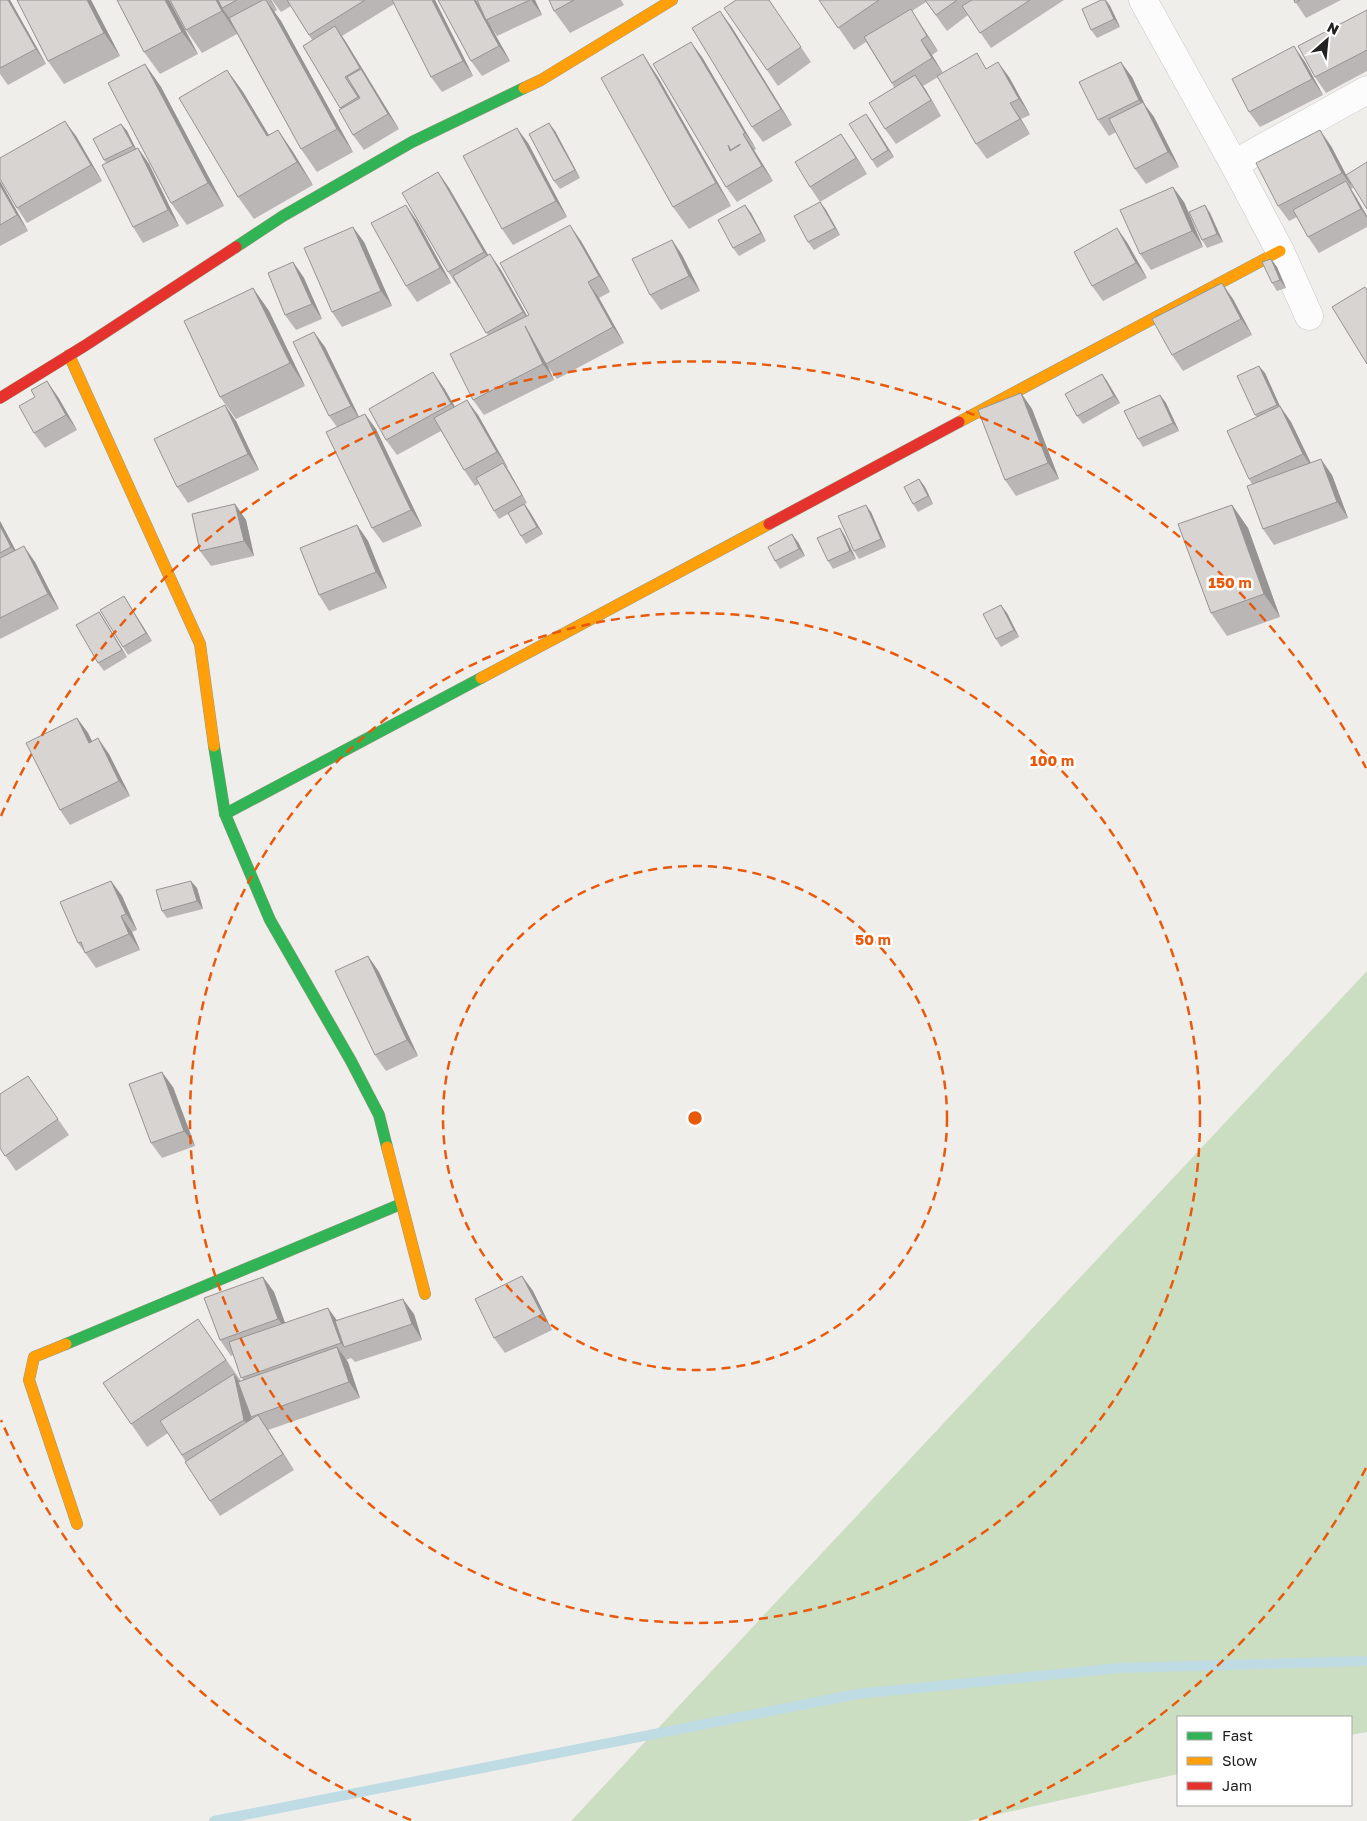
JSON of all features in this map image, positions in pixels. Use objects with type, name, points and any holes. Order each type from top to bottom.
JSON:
[{"type":"street","points":[[0,398],[282,216],[412,142],[541,80],[672,0]]},
{"type":"street","points":[[1143,0],[1280,251],[1309,316]]},
{"type":"street","points":[[1234,164],[1367,90]]},
{"type":"street","points":[[224,814],[1280,251]]},
{"type":"street","points":[[69,355],[200,644],[224,814],[270,920],[351,1061],[379,1115],[424,1294]]},
{"type":"street","points":[[77,1524],[29,1380],[34,1357],[402,1204]]},
{"type":"green space","points":[[1367,971],[1367,1732],[1352,1735],[1352,1716],[1177,1716],[1177,1774],[968,1821],[571,1821]]},
{"type":"building","points":[[0,0],[8,0],[36,49],[0,68]]},
{"type":"building","points":[[17,0],[87,0],[104,33],[48,61]]},
{"type":"building","points":[[117,0],[165,0],[182,32],[144,52]]},
{"type":"building","points":[[170,0],[216,0],[222,11],[186,30]]},
{"type":"building","points":[[218,0],[237,0],[222,8]]},
{"type":"building","points":[[266,0],[337,129],[301,149],[229,18]]},
{"type":"building","points":[[287,0],[365,0],[309,35]]},
{"type":"building","points":[[392,0],[432,0],[463,61],[431,77]]},
{"type":"building","points":[[438,0],[474,0],[499,46],[471,61]]},
{"type":"building","points":[[477,0],[530,0],[486,20]]},
{"type":"building","points":[[549,0],[574,0],[554,11]]},
{"type":"building","points":[[736,0],[769,0],[801,47],[767,70],[724,8]]},
{"type":"building","points":[[819,0],[879,0],[838,28]]},
{"type":"building","points":[[925,0],[957,0],[936,15]]},
{"type":"building","points":[[972,0],[1030,0],[980,33],[962,6]]},
{"type":"building","points":[[1105,0],[1114,19],[1091,30],[1082,9]]},
{"type":"building","points":[[911,9],[927,36],[921,40],[932,58],[892,83],[864,37]]},
{"type":"building","points":[[1367,10],[1367,50],[1315,77],[1298,46]]},
{"type":"building","points":[[720,11],[781,109],[752,127],[692,28]]},
{"type":"building","points":[[335,26],[360,68],[345,77],[358,97],[340,108],[303,46]]},
{"type":"building","points":[[691,42],[745,133],[743,134],[762,166],[726,187],[653,64]]},
{"type":"building","points":[[1294,46],[1312,79],[1249,112],[1232,79]]},
{"type":"building","points":[[977,53],[986,69],[998,62],[1019,99],[1010,103],[1020,119],[976,144],[937,76]]},
{"type":"building","points":[[643,54],[716,183],[673,207],[601,78]]},
{"type":"building","points":[[1121,62],[1139,100],[1098,120],[1079,82]]},
{"type":"building","points":[[145,64],[208,183],[171,203],[108,83]]},
{"type":"building","points":[[361,69],[388,114],[353,135],[339,110],[360,98],[347,77]]},
{"type":"building","points":[[227,70],[267,136],[278,130],[297,162],[238,197],[179,98]]},
{"type":"building","points":[[915,75],[931,100],[885,129],[869,103]]},
{"type":"building","points":[[1143,102],[1168,152],[1135,169],[1109,119]]},
{"type":"building","points":[[866,114],[888,150],[872,160],[849,124]]},
{"type":"building","points":[[65,121],[91,165],[17,208],[0,179],[0,158]]},
{"type":"building","points":[[549,123],[575,170],[554,181],[529,134]]},
{"type":"building","points":[[121,124],[133,146],[104,160],[93,139]]},
{"type":"building","points":[[517,128],[556,201],[502,229],[463,156]]},
{"type":"building","points":[[1320,130],[1342,173],[1278,206],[1256,163]]},
{"type":"building","points":[[841,134],[856,158],[810,187],[795,162]]},
{"type":"building","points":[[138,148],[168,210],[133,227],[102,165]]},
{"type":"building","points":[[1367,162],[1367,209],[1346,175]]},
{"type":"building","points":[[438,172],[484,252],[448,272],[402,193]]},
{"type":"building","points":[[1346,181],[1361,209],[1308,237],[1293,210]]},
{"type":"building","points":[[0,185],[17,215],[0,225]]},
{"type":"building","points":[[1173,187],[1192,231],[1140,254],[1120,210]]},
{"type":"building","points":[[820,202],[835,228],[808,242],[794,216]]},
{"type":"building","points":[[406,205],[440,268],[406,286],[371,223]]},
{"type":"building","points":[[745,205],[761,233],[733,248],[718,220]]},
{"type":"building","points":[[1205,205],[1217,234],[1202,240],[1189,212]]},
{"type":"building","points":[[570,225],[599,276],[588,282],[613,327],[546,364],[525,326],[543,364],[473,400],[450,354],[529,315],[500,263]]},
{"type":"building","points":[[353,227],[381,291],[332,312],[304,248]]},
{"type":"building","points":[[1117,228],[1136,263],[1092,286],[1074,252]]},
{"type":"building","points":[[672,240],[689,276],[650,295],[632,259]]},
{"type":"building","points":[[490,254],[523,312],[486,333],[453,276]]},
{"type":"building","points":[[1271,259],[1280,280],[1272,283],[1262,262]]},
{"type":"building","points":[[293,262],[312,304],[285,315],[268,273]]},
{"type":"building","points":[[1222,283],[1241,319],[1172,355],[1152,319]]},
{"type":"building","points":[[1365,287],[1367,290],[1367,364],[1332,307]]},
{"type":"building","points":[[253,288],[290,363],[220,397],[184,321]]},
{"type":"building","points":[[314,332],[351,406],[329,416],[293,342]]},
{"type":"building","points":[[1259,366],[1277,405],[1255,415],[1237,376]]},
{"type":"building","points":[[433,372],[451,404],[386,440],[369,409]]},
{"type":"building","points":[[1102,374],[1114,396],[1077,416],[1065,394]]},
{"type":"building","points":[[47,381],[66,415],[34,433],[19,406],[35,397],[31,390]]},
{"type":"building","points":[[1021,393],[1048,463],[1005,480],[978,410]]},
{"type":"building","points":[[1160,395],[1173,423],[1138,439],[1124,411]]},
{"type":"building","points":[[467,400],[497,452],[464,470],[434,418]]},
{"type":"building","points":[[225,405],[248,454],[177,487],[154,439]]},
{"type":"building","points":[[1280,406],[1303,454],[1249,479],[1227,431]]},
{"type":"building","points":[[365,414],[411,510],[372,528],[326,432]]},
{"type":"building","points":[[1321,459],[1337,502],[1263,529],[1247,486]]},
{"type":"building","points":[[503,463],[522,495],[494,511],[476,478]]},
{"type":"building","points":[[919,479],[928,496],[913,504],[904,487]]},
{"type":"building","points":[[235,504],[244,541],[200,551],[192,514]]},
{"type":"building","points":[[524,504],[537,527],[521,536],[508,513]]},
{"type":"building","points":[[866,505],[881,539],[854,551],[838,516]]},
{"type":"building","points":[[1232,505],[1264,594],[1211,613],[1178,524]]},
{"type":"building","points":[[357,525],[376,572],[319,595],[300,548]]},
{"type":"building","points":[[0,526],[11,547],[0,553]]},
{"type":"building","points":[[840,528],[850,551],[828,561],[817,538]]},
{"type":"building","points":[[792,534],[799,549],[775,561],[768,547]]},
{"type":"building","points":[[24,546],[48,594],[0,618],[0,558]]},
{"type":"building","points":[[124,596],[146,633],[123,647],[100,610]]},
{"type":"building","points":[[1001,605],[1014,630],[996,639],[983,614]]},
{"type":"building","points":[[99,612],[122,650],[98,663],[76,625]]},
{"type":"building","points":[[77,718],[89,743],[98,738],[119,781],[60,810],[26,743]]},
{"type":"building","points":[[111,881],[126,914],[121,916],[129,934],[85,953],[81,942],[78,943],[60,902]]},
{"type":"building","points":[[191,881],[197,901],[162,911],[156,890]]},
{"type":"building","points":[[368,956],[407,1040],[375,1055],[335,971]]},
{"type":"building","points":[[162,1072],[184,1131],[151,1143],[129,1084]]},
{"type":"building","points":[[28,1076],[58,1119],[5,1156],[0,1148],[0,1094]]},
{"type":"building","points":[[522,1276],[542,1314],[494,1338],[475,1299]]},
{"type":"building","points":[[263,1277],[278,1319],[220,1340],[204,1298]]},
{"type":"building","points":[[403,1299],[412,1324],[344,1347],[335,1321]]},
{"type":"building","points":[[328,1308],[341,1343],[241,1378],[229,1342]]},
{"type":"building","points":[[198,1319],[226,1360],[131,1424],[103,1383]]},
{"type":"building","points":[[337,1347],[349,1382],[251,1417],[238,1382]]},
{"type":"building","points":[[234,1374],[244,1420],[182,1455],[160,1421]]},
{"type":"building","points":[[258,1415],[283,1454],[210,1501],[185,1462]]},
{"type":"waterway","points":[[214,1821],[857,1694],[1120,1668],[1364,1661]]},
{"type":"traffic: fast","points":[[236,247],[283,216],[412,142],[524,88]]},
{"type":"traffic: fast","points":[[225,814],[481,678]]},
{"type":"traffic: fast","points":[[214,746],[225,814],[270,920],[351,1061],[379,1115],[387,1147]]},
{"type":"traffic: fast","points":[[66,1344],[401,1204]]},
{"type":"traffic: slow","points":[[524,88],[541,80],[672,0]]},
{"type":"traffic: slow","points":[[959,422],[1280,251]]},
{"type":"traffic: slow","points":[[69,355],[200,644],[214,746]]},
{"type":"traffic: slow","points":[[481,678],[769,524]]},
{"type":"traffic: slow","points":[[387,1147],[425,1294]]},
{"type":"traffic: slow","points":[[66,1344],[34,1357],[29,1380],[77,1524]]},
{"type":"traffic: jam","points":[[0,398],[86,345],[236,247]]},
{"type":"traffic: jam","points":[[769,524],[959,422]]}]
